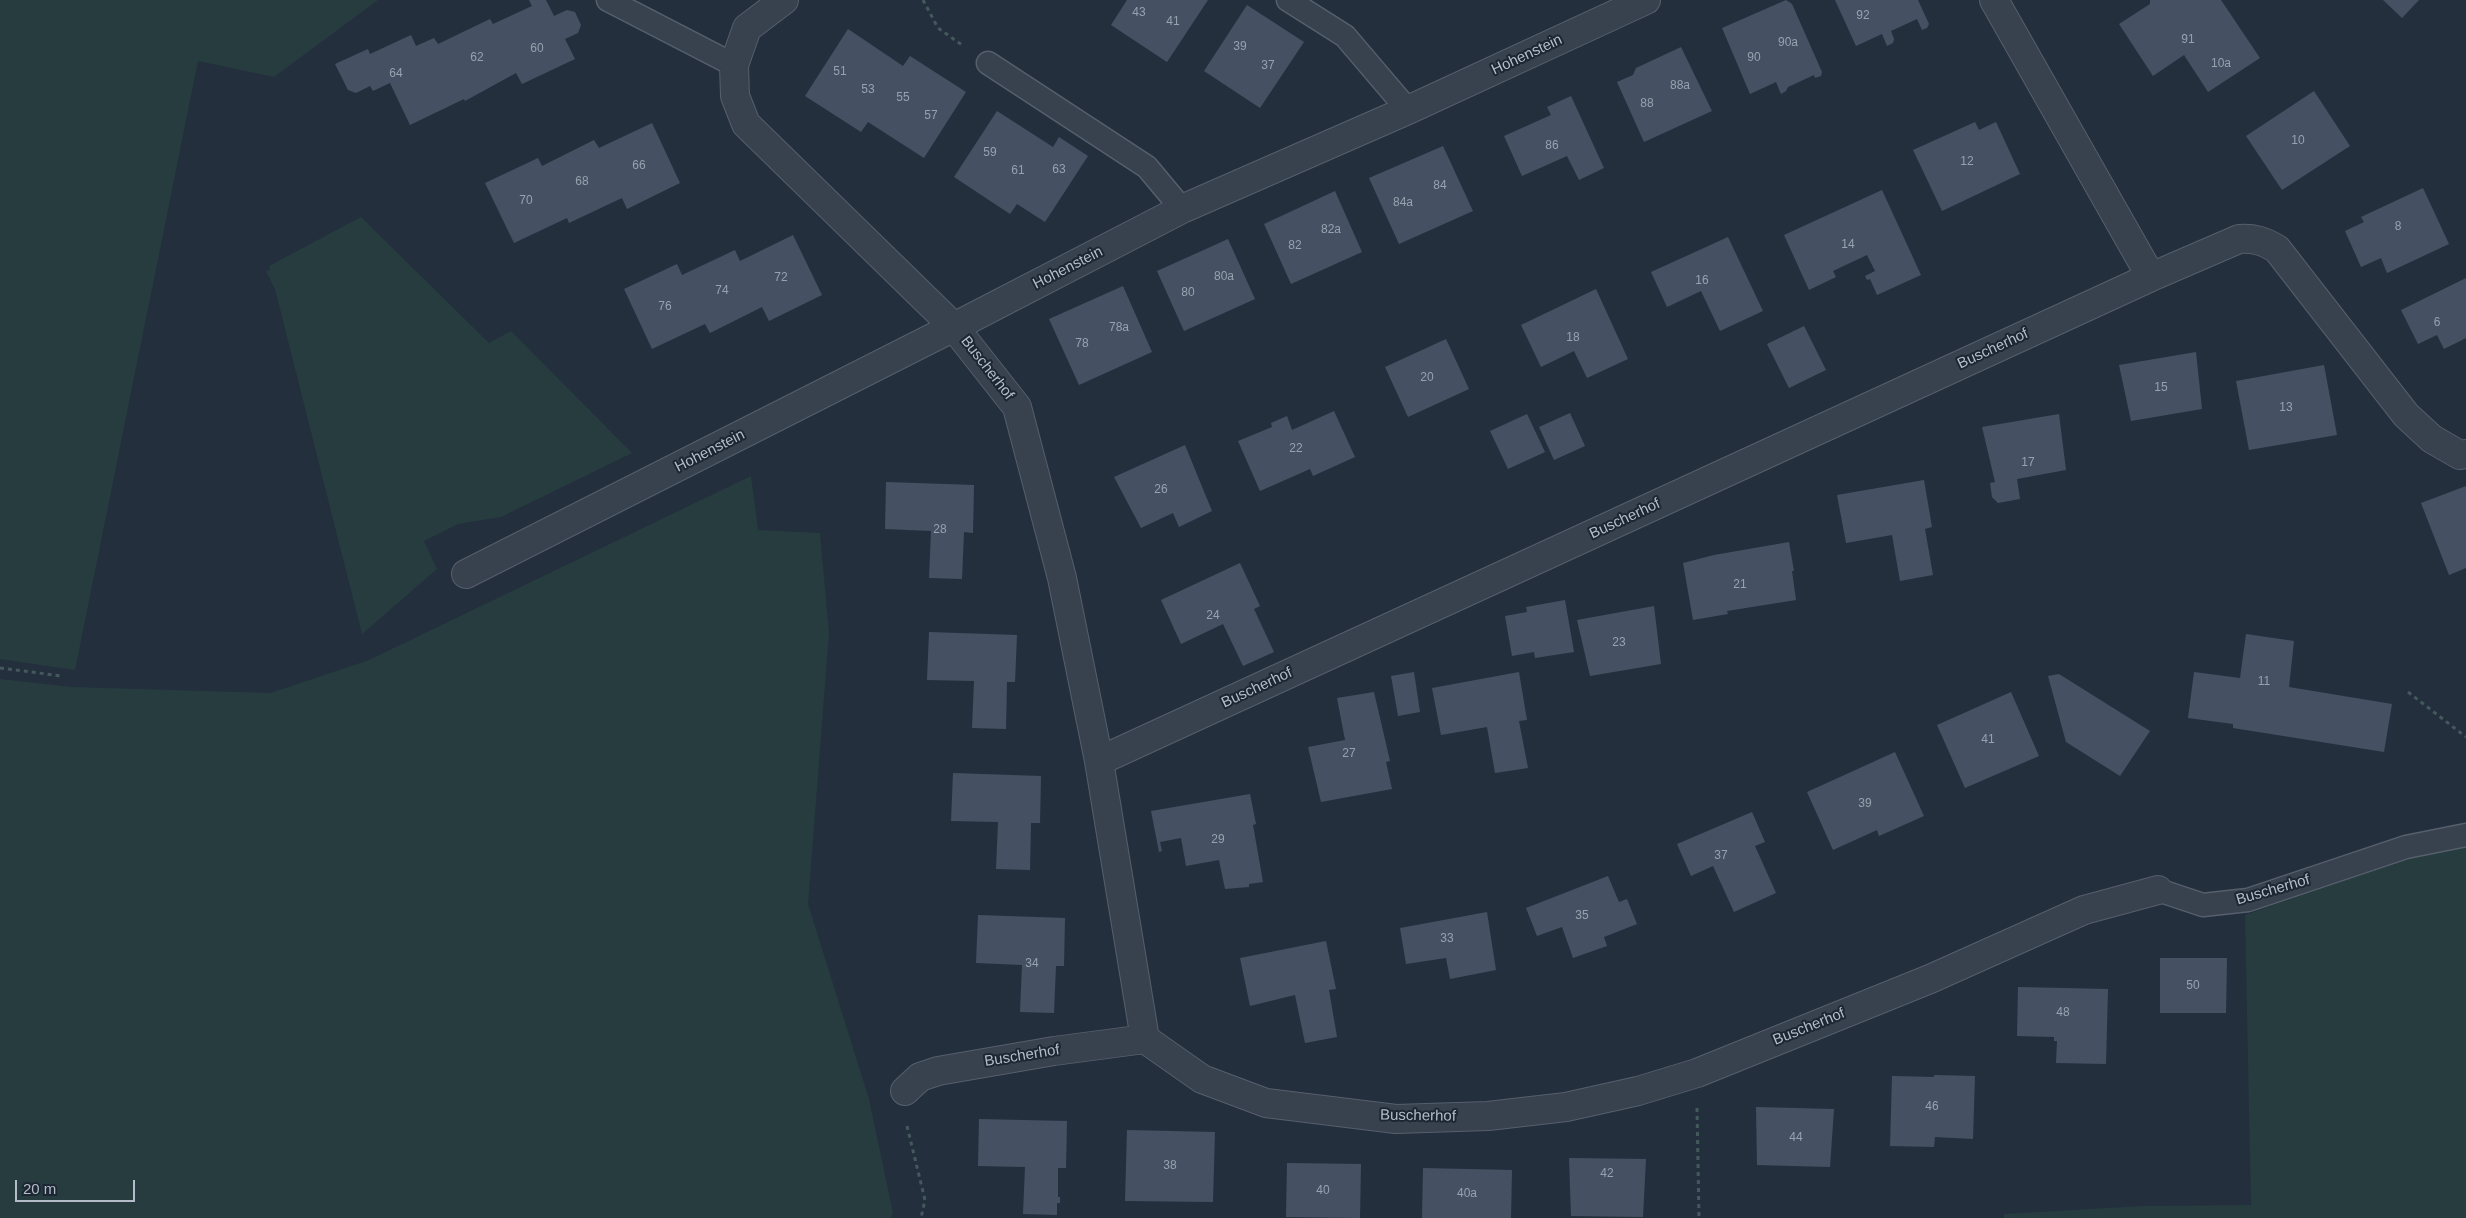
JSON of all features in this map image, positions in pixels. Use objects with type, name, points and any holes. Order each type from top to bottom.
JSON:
[{"type":"street","points":[[784,0],[747,28],[734,65],[735,96],[746,124],[954,327]]},
{"type":"street","name":"Hohenstein","points":[[466,574],[954,327],[1182,208],[1408,110],[1646,0]]},
{"type":"street","points":[[1994,0],[2151,277]]},
{"type":"street","name":"Buscherhof","points":[[1099,761],[2238,238],[2264,241],[2277,248],[2406,415],[2432,439],[2460,455],[2466,454]]},
{"type":"street","name":"Buscherhof","points":[[954,327],[1017,407],[1062,578],[1099,761],[1145,1038]]},
{"type":"street","name":"Buscherhof","points":[[905,1091],[920,1077],[938,1071],[1054,1050],[1145,1038],[1202,1079],[1266,1103],[1396,1119],[1488,1116],[1566,1107],[1638,1091],[1697,1073],[1930,978],[2084,910],[2158,890]]},
{"type":"lane","points":[[608,0],[734,65]]},
{"type":"lane","points":[[1288,0],[1344,36],[1408,110]]},
{"type":"lane","points":[[979,57],[1147,167],[1182,208]]},
{"type":"lane","name":"Buscherhof","points":[[2158,890],[2203,905],[2248,900],[2406,847],[2466,835]]},
{"type":"path","points":[[923,0],[938,28],[979,57]]},
{"type":"path","points":[[0,668],[62,676]]},
{"type":"path","points":[[2408,692],[2466,737]]},
{"type":"path","points":[[1697,1073],[1699,1218]]},
{"type":"path","points":[[905,1091],[905,1116],[925,1200],[921,1218]]},
{"type":"green space","points":[[0,0],[378,0],[274,77],[198,61],[75,670],[0,659]]},
{"type":"green space","points":[[361,217],[489,343],[511,331],[632,453],[501,517],[458,524],[424,541],[437,569],[362,634],[275,289],[266,271],[270,270],[269,266]]},
{"type":"green space","points":[[751,476],[758,530],[820,533],[829,633],[808,904],[869,1099],[893,1213],[891,1218],[0,1218],[0,679],[72,687],[271,693],[369,660]]},
{"type":"green space","points":[[2466,844],[2466,1218],[2004,1218],[2004,1214],[2143,1206],[2251,1205],[2245,915],[2405,859]]},
{"type":"building","points":[[529,0],[546,0],[554,16],[567,10],[575,12],[581,25],[578,33],[565,39],[575,59],[522,84],[516,73],[465,101],[464,99],[410,125],[390,83],[373,91],[370,86],[356,93],[348,90],[335,64],[368,49],[370,54],[411,35],[416,46],[434,38],[438,44],[490,19],[493,24],[532,6]]},
{"type":"building","points":[[1127,0],[1208,0],[1167,62],[1111,25]]},
{"type":"building","points":[[1786,0],[1792,4],[1822,72],[1821,76],[1815,78],[1814,75],[1788,87],[1781,94],[1776,82],[1750,94],[1722,28]]},
{"type":"building","points":[[1835,0],[1918,0],[1929,24],[1927,28],[1922,30],[1917,19],[1891,31],[1894,39],[1893,43],[1887,46],[1882,34],[1856,46]]},
{"type":"building","points":[[2150,0],[2221,0],[2260,58],[2208,92],[2184,55],[2153,76],[2119,24],[2150,4]]},
{"type":"building","points":[[2383,0],[2419,0],[2402,18]]},
{"type":"building","points":[[1247,5],[1304,42],[1260,108],[1204,71]]},
{"type":"building","points":[[848,29],[903,66],[910,56],[966,92],[924,158],[868,122],[861,132],[805,96]]},
{"type":"building","points":[[1681,47],[1712,111],[1644,142],[1617,82],[1633,75],[1636,68]]},
{"type":"building","points":[[2314,91],[2350,146],[2282,190],[2246,136]]},
{"type":"building","points":[[1571,96],[1604,168],[1579,180],[1567,156],[1522,176],[1504,136],[1551,115],[1547,107]]},
{"type":"building","points":[[997,111],[1053,147],[1059,137],[1088,156],[1045,222],[1017,204],[1010,214],[954,177]]},
{"type":"building","points":[[1975,122],[1979,130],[1996,122],[2020,174],[1942,211],[1913,150]]},
{"type":"building","points":[[652,123],[680,183],[627,209],[622,198],[569,223],[567,218],[514,243],[485,183],[538,158],[542,166],[594,140],[599,148]]},
{"type":"building","points":[[1443,146],[1473,211],[1399,244],[1369,178]]},
{"type":"building","points":[[2423,188],[2449,244],[2387,273],[2381,258],[2361,267],[2345,231],[2364,222],[2361,217]]},
{"type":"building","points":[[1882,190],[1921,275],[1877,295],[1870,279],[1867,280],[1865,276],[1875,271],[1867,255],[1833,271],[1836,277],[1809,290],[1784,235]]},
{"type":"building","points":[[1335,191],[1362,252],[1291,284],[1264,224]]},
{"type":"building","points":[[793,235],[822,295],[769,321],[762,307],[710,333],[705,324],[652,349],[624,289],[677,264],[682,275],[735,250],[740,261]]},
{"type":"building","points":[[1728,237],[1763,311],[1720,331],[1701,291],[1667,307],[1651,272]]},
{"type":"building","points":[[1228,239],[1255,299],[1184,331],[1157,271]]},
{"type":"building","points":[[2466,278],[2466,338],[2444,349],[2437,335],[2418,344],[2401,310]]},
{"type":"building","points":[[1123,286],[1152,352],[1079,385],[1049,319]]},
{"type":"building","points":[[1596,289],[1628,359],[1587,378],[1574,351],[1541,367],[1521,325]]},
{"type":"building","points":[[1804,326],[1826,370],[1789,388],[1767,344]]},
{"type":"building","points":[[1446,339],[1469,389],[1408,417],[1385,367]]},
{"type":"building","points":[[2196,352],[2202,409],[2131,421],[2119,365]]},
{"type":"building","points":[[2324,365],[2337,435],[2249,450],[2236,381]]},
{"type":"building","points":[[1334,411],[1355,457],[1313,476],[1310,469],[1260,491],[1238,441],[1272,427],[1271,423],[1287,416],[1292,430]]},
{"type":"building","points":[[1570,413],[1585,446],[1554,460],[1539,427]]},
{"type":"building","points":[[1527,414],[1545,452],[1508,469],[1490,431]]},
{"type":"building","points":[[2059,414],[2066,470],[2017,479],[2020,499],[1998,503],[1992,497],[1990,483],[1995,482],[1982,427]]},
{"type":"building","points":[[1185,445],[1212,511],[1179,527],[1173,513],[1141,528],[1114,477]]},
{"type":"building","points":[[1924,480],[1932,527],[1925,529],[1933,575],[1900,581],[1892,535],[1846,543],[1837,495]]},
{"type":"building","points":[[886,482],[974,485],[973,533],[964,532],[962,579],[929,578],[931,531],[885,529]]},
{"type":"building","points":[[2466,486],[2466,568],[2449,575],[2421,503]]},
{"type":"building","points":[[1789,542],[1796,600],[1727,611],[1728,614],[1693,620],[1683,563],[1714,555]]},
{"type":"building","points":[[1240,563],[1260,606],[1254,609],[1274,652],[1243,666],[1223,624],[1181,644],[1161,600]]},
{"type":"building","points":[[1565,600],[1574,652],[1535,658],[1534,652],[1512,656],[1505,616],[1527,612],[1526,607]]},
{"type":"building","points":[[1654,606],[1661,664],[1590,676],[1577,620]]},
{"type":"building","points":[[929,632],[1017,635],[1015,682],[1007,682],[1006,729],[972,728],[974,681],[927,680]]},
{"type":"building","points":[[2246,634],[2294,641],[2289,687],[2392,704],[2384,752],[2233,728],[2233,724],[2188,718],[2194,672],[2240,678]]},
{"type":"building","points":[[1414,672],[1420,712],[1398,716],[1391,676]]},
{"type":"building","points":[[1519,672],[1527,720],[1519,721],[1528,768],[1495,773],[1487,727],[1441,735],[1432,688]]},
{"type":"building","points":[[2059,674],[2150,731],[2120,776],[2066,742],[2048,676]]},
{"type":"building","points":[[1374,692],[1390,761],[1386,762],[1392,789],[1321,802],[1308,747],[1345,740],[1337,698]]},
{"type":"building","points":[[2011,692],[2039,756],[1965,788],[1937,725]]},
{"type":"building","points":[[1895,752],[1924,816],[1879,836],[1877,830],[1833,850],[1807,792]]},
{"type":"building","points":[[953,773],[1041,776],[1040,823],[1031,823],[1030,870],[996,869],[998,822],[951,821]]},
{"type":"building","points":[[1250,794],[1256,824],[1253,825],[1263,882],[1249,884],[1249,887],[1225,889],[1219,860],[1186,866],[1181,838],[1160,842],[1162,851],[1159,852],[1151,811]]},
{"type":"building","points":[[1752,812],[1765,842],[1755,846],[1776,893],[1734,912],[1713,866],[1691,876],[1677,844]]},
{"type":"building","points":[[1608,876],[1619,902],[1627,899],[1637,924],[1604,937],[1607,946],[1573,958],[1562,927],[1537,936],[1526,908]]},
{"type":"building","points":[[1487,912],[1496,970],[1450,979],[1446,958],[1406,964],[1400,928]]},
{"type":"building","points":[[978,915],[1065,918],[1064,966],[1056,966],[1054,1013],[1020,1012],[1022,965],[976,963]]},
{"type":"building","points":[[1326,941],[1336,989],[1329,990],[1337,1037],[1305,1043],[1295,995],[1250,1006],[1240,958]]},
{"type":"building","points":[[2160,958],[2227,958],[2226,1013],[2160,1013]]},
{"type":"building","points":[[2018,987],[2108,989],[2106,1064],[2056,1063],[2057,1041],[2054,1041],[2054,1037],[2017,1036]]},
{"type":"building","points":[[1934,1075],[1975,1076],[1973,1139],[1935,1137],[1934,1147],[1890,1146],[1892,1076],[1934,1077]]},
{"type":"building","points":[[1756,1107],[1834,1109],[1830,1167],[1757,1165]]},
{"type":"building","points":[[979,1119],[1067,1121],[1066,1168],[1058,1168],[1058,1197],[1060,1197],[1060,1203],[1057,1203],[1057,1215],[1023,1214],[1025,1167],[978,1166]]},
{"type":"building","points":[[1127,1130],[1215,1132],[1213,1202],[1125,1201]]},
{"type":"building","points":[[1569,1158],[1646,1159],[1643,1217],[1571,1216]]},
{"type":"building","points":[[1287,1163],[1361,1164],[1360,1218],[1286,1217]]},
{"type":"building","points":[[1423,1168],[1512,1170],[1511,1218],[1422,1218]]}]
